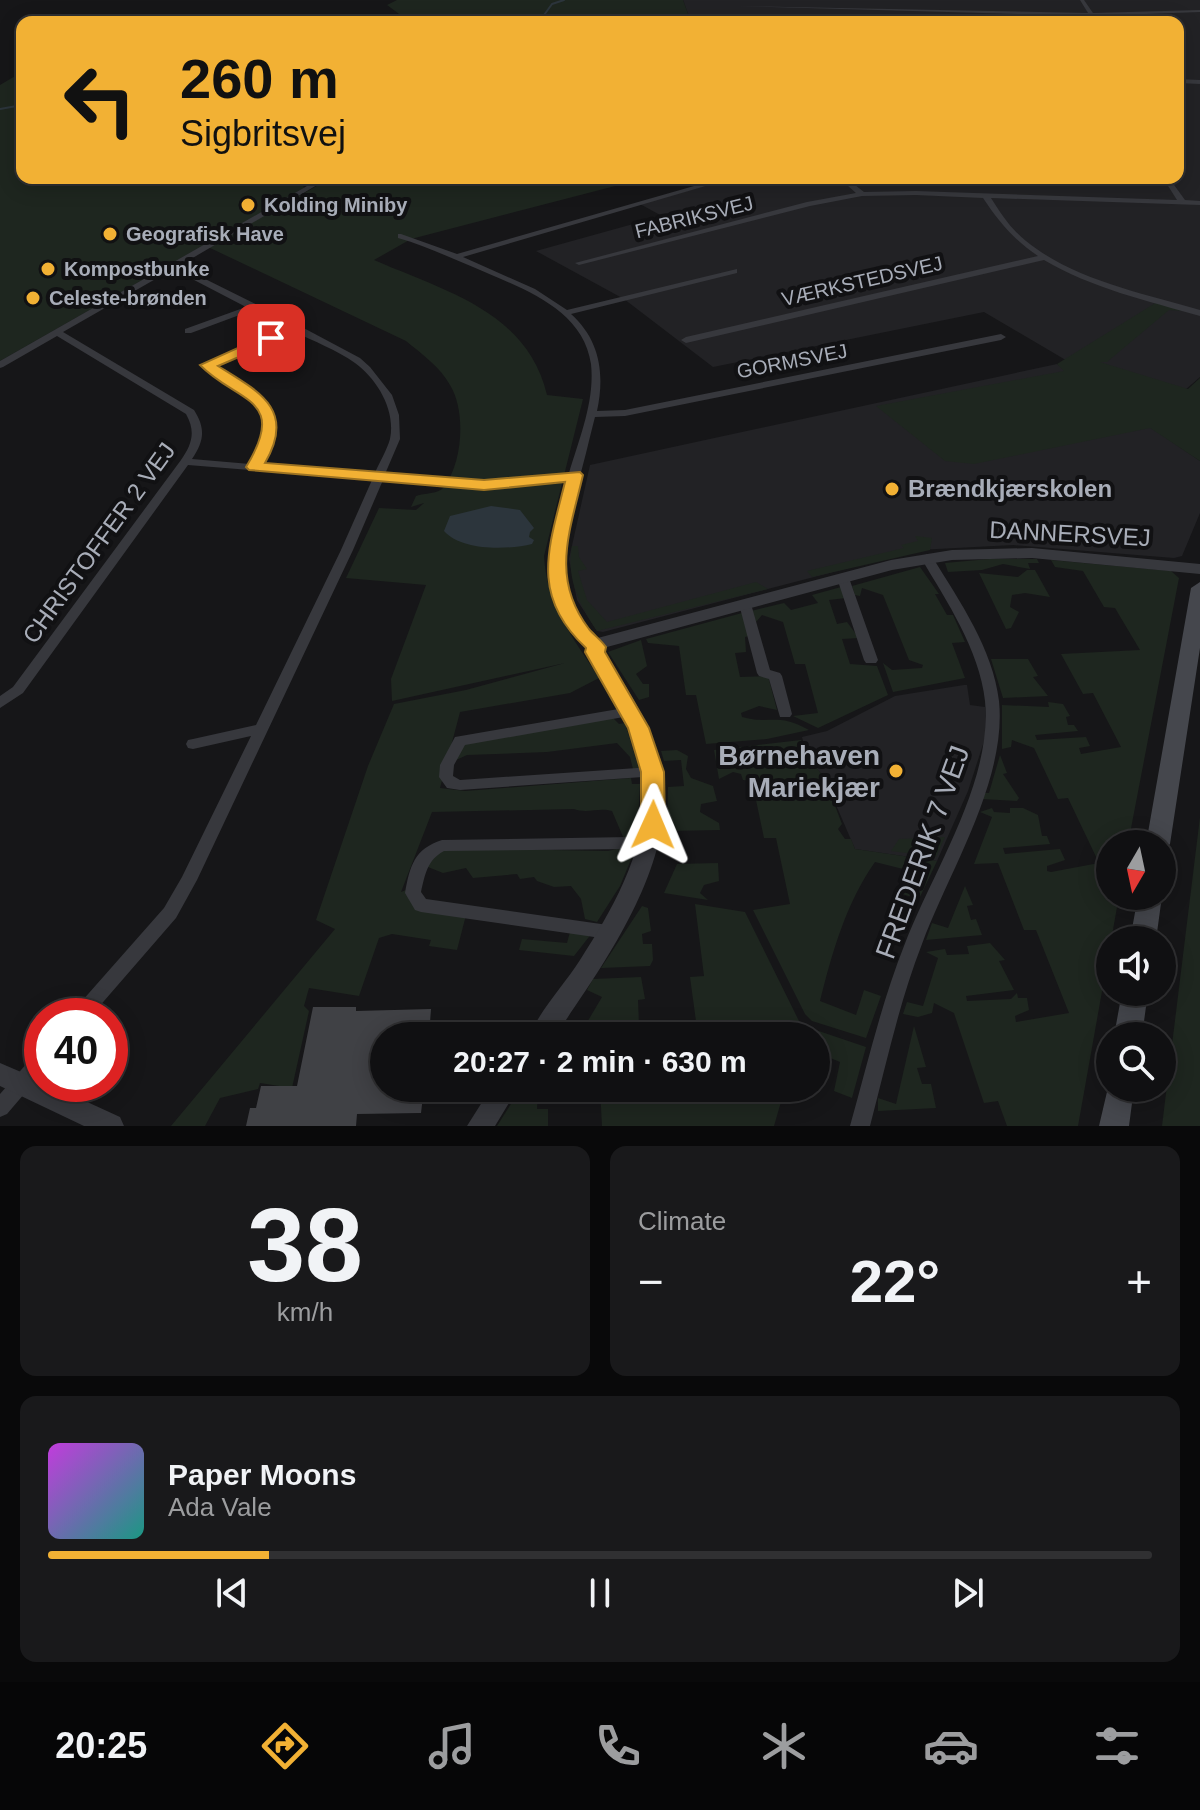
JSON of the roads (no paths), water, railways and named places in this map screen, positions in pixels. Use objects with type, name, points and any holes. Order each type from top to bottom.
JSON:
[{"type":"main road","points":[[1160,830],[1200,588]]},
{"type":"main road","points":[[1114,1126],[1118,1102]]},
{"type":"street","points":[[851,0],[854,9]]},
{"type":"street","points":[[1082,0],[1091,15]]},
{"type":"street","points":[[738,6],[1091,15],[1198,12]]},
{"type":"street","points":[[0,365],[316,184]]},
{"type":"street","points":[[455,257],[709,184]]},
{"type":"street","points":[[850,184],[862,194]]},
{"type":"street","points":[[1170,184],[1183,203]]},
{"type":"street","name":"FABRIKSVEJ","points":[[579,263],[800,206],[862,194],[1200,203]]},
{"type":"street","points":[[986,196],[1005,227],[1046,257],[1087,276],[1200,313]]},
{"type":"street","points":[[401,236],[533,290],[564,313],[591,347],[597,378],[554,562],[565,604],[582,634],[596,647],[595,652],[630,712],[652,772],[655,800],[639,875],[608,932],[550,1022]]},
{"type":"street","name":"VÆRKSTEDSVEJ","points":[[686,340],[1046,257]]},
{"type":"street","points":[[96,998],[170,913],[380,479],[395,439],[396,420],[389,393],[357,360],[173,266]]},
{"type":"street","points":[[564,313],[734,271]]},
{"type":"street","points":[[188,331],[253,307]]},
{"type":"street","points":[[254,467],[268,444],[269,415],[255,395],[207,365],[295,327]]},
{"type":"street","name":"CHRISTOFFER 2 VEJ","points":[[2,706],[18,690],[185,462],[200,435],[199,425],[190,412],[58,333]]},
{"type":"street","name":"GORMSVEJ","points":[[591,414],[625,413],[1001,337]]},
{"type":"street","points":[[185,462],[484,485],[544,481],[575,475]]},
{"type":"street","name":"DANNERSVEJ","points":[[596,647],[605,640],[927,558],[1032,553],[1200,569]]},
{"type":"street","name":"FREDERIK 7 VEJ","points":[[860,1126],[912,946],[973,803],[993,730],[992,701],[979,657],[957,609],[927,558]]},
{"type":"street","points":[[843,578],[871,660]]},
{"type":"street","points":[[745,604],[764,673],[775,676],[785,714]]},
{"type":"street","points":[[630,712],[460,741],[447,765],[446,777],[460,785],[652,772]]},
{"type":"street","points":[[193,744],[260,729]]},
{"type":"street","points":[[608,932],[421,905],[413,893],[424,853],[437,845],[452,844],[631,843],[647,848]]},
{"type":"street","points":[[0,1108],[11,1079],[111,1126]]},
{"type":"street","points":[[480,1126],[496,1102]]},
{"type":"waterway","points":[[543,16],[552,4],[564,0]]},
{"type":"waterway","points":[[0,109],[16,106]]},
{"type":"place","name":"Kolding Miniby","points":[[248,205]]},
{"type":"place","name":"Geografisk Have","points":[[110,234]]},
{"type":"place","name":"Kompostbunke","points":[[48,269]]},
{"type":"place","name":"Celeste-brønden","points":[[33,298]]},
{"type":"place","name":"Brændkjærskolen","points":[[892,489]]},
{"type":"place","name":"Børnehaven Mariekjær","points":[[896,771]]}]
